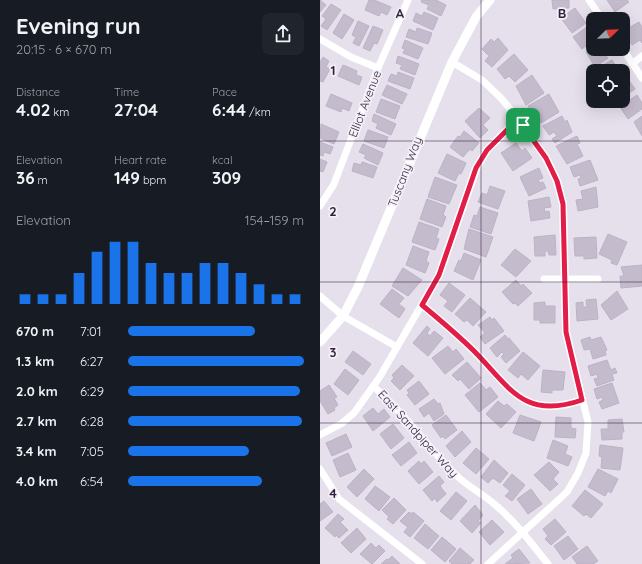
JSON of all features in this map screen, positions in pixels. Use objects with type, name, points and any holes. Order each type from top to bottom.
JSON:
[{"type":"street","name":"Elliot Avenue","points":[[320,206],[334,184],[378,68],[408,0]]},
{"type":"street","name":"Tuscany Way","points":[[320,342],[343,316],[377,244],[422,128],[452,62],[476,18],[490,0]]},
{"type":"street","points":[[589,0],[597,12]]},
{"type":"street","points":[[320,38],[350,57],[378,68]]},
{"type":"street","points":[[628,56],[642,78]]},
{"type":"street","points":[[632,63],[642,56]]},
{"type":"street","points":[[452,62],[482,80],[501,98],[546,158],[557,181],[563,204],[566,332],[588,422],[586,453],[578,473],[567,492],[488,564]]},
{"type":"street","points":[[320,435],[341,424],[354,414],[373,386],[439,275],[476,168],[487,150],[518,119]]},
{"type":"street","points":[[544,279],[598,279]]},
{"type":"street","points":[[320,296],[343,316],[397,347]]},
{"type":"street","points":[[422,305],[451,328],[476,353],[503,384],[519,398],[542,406],[566,406],[582,400]]},
{"type":"street","name":"East Sandpiper Way","points":[[373,386],[391,401],[435,454],[460,480],[493,503],[523,533],[548,564]]},
{"type":"street","points":[[320,469],[339,499],[422,564]]},
{"type":"building","points":[[320,0],[326,5],[320,12]]},
{"type":"building","points":[[369,0],[374,0],[391,7],[387,15],[381,12],[379,16],[365,10]]},
{"type":"building","points":[[422,0],[436,0],[446,5],[441,16],[427,9],[429,5],[421,2]]},
{"type":"building","points":[[552,0],[569,0],[569,8],[553,9]]},
{"type":"building","points":[[607,0],[627,0],[629,2],[615,12]]},
{"type":"building","points":[[331,4],[341,10],[327,30],[321,26],[326,19],[322,16]]},
{"type":"building","points":[[575,8],[586,23],[572,33],[561,18]]},
{"type":"building","points":[[424,12],[438,18],[433,30],[413,21],[416,13],[422,16]]},
{"type":"building","points":[[344,14],[354,20],[342,39],[333,33]]},
{"type":"building","points":[[358,21],[369,26],[359,46],[353,43],[356,37],[352,35]]},
{"type":"building","points":[[639,22],[642,27],[642,43],[640,40],[632,45],[630,42],[630,27]]},
{"type":"building","points":[[373,26],[383,30],[377,44],[374,43],[370,51],[363,48]]},
{"type":"building","points":[[417,28],[432,33],[428,44],[406,37],[409,29],[416,32]]},
{"type":"building","points":[[586,28],[586,46],[582,49],[573,37]]},
{"type":"building","points":[[498,38],[508,50],[492,67],[485,61],[489,56],[482,49],[491,39],[494,42]]},
{"type":"building","points":[[405,40],[423,48],[418,59],[403,53],[405,49],[402,48]]},
{"type":"building","points":[[514,54],[528,70],[515,82],[509,76],[505,79],[497,69]]},
{"type":"building","points":[[398,56],[419,64],[415,75],[400,69],[402,65],[396,63]]},
{"type":"building","points":[[588,56],[606,56],[608,58],[599,64],[593,64]]},
{"type":"building","points":[[323,57],[329,61],[326,67],[330,69],[323,82],[320,81],[320,62]]},
{"type":"building","points":[[612,60],[615,64],[605,64]]},
{"type":"building","points":[[343,65],[357,71],[356,75],[362,77],[359,85],[338,76]]},
{"type":"building","points":[[398,72],[414,78],[410,89],[388,81],[391,74],[397,76]]},
{"type":"building","points":[[532,75],[544,93],[526,105],[516,86]]},
{"type":"building","points":[[630,82],[635,89],[630,92]]},
{"type":"building","points":[[387,85],[407,94],[402,104],[382,95]]},
{"type":"building","points":[[331,94],[352,103],[349,111],[342,108],[341,112],[326,106]]},
{"type":"building","points":[[549,94],[559,112],[541,123],[537,116],[535,118],[528,106]]},
{"type":"building","points":[[637,95],[642,103],[642,109],[628,119],[621,108],[630,108],[630,100]]},
{"type":"building","points":[[381,99],[400,106],[395,119],[376,112]]},
{"type":"building","points":[[479,108],[490,118],[483,125],[488,130],[480,138],[465,121]]},
{"type":"building","points":[[374,114],[396,124],[391,135],[376,128],[378,124],[372,121]]},
{"type":"building","points":[[562,116],[565,122],[567,120],[572,132],[555,143],[552,139],[557,136],[554,132],[549,135],[543,126]]},
{"type":"building","points":[[642,116],[642,136],[634,122]]},
{"type":"building","points":[[321,124],[339,132],[334,144],[320,138]]},
{"type":"building","points":[[368,130],[388,137],[384,148],[364,141]]},
{"type":"building","points":[[464,131],[479,143],[472,151],[470,149],[463,157],[450,147],[458,136],[460,137]]},
{"type":"building","points":[[577,136],[580,143],[577,144],[583,156],[567,164],[556,146]]},
{"type":"building","points":[[320,142],[333,147],[330,154],[324,152],[323,156],[320,155]]},
{"type":"building","points":[[516,143],[522,151],[525,148],[532,158],[513,171],[501,153]]},
{"type":"building","points":[[363,144],[383,153],[378,165],[364,158],[366,155],[359,152]]},
{"type":"building","points":[[447,154],[466,163],[461,174],[459,173],[455,181],[438,173]]},
{"type":"building","points":[[320,159],[327,162],[323,172],[320,171]]},
{"type":"building","points":[[590,160],[598,180],[580,186],[578,179],[581,178],[580,175],[574,177],[570,167]]},
{"type":"building","points":[[362,162],[377,167],[373,178],[352,171],[354,163],[361,165]]},
{"type":"building","points":[[539,168],[543,178],[538,180],[540,183],[543,182],[546,188],[529,196],[520,177]]},
{"type":"building","points":[[435,177],[457,185],[449,204],[428,197]]},
{"type":"building","points":[[490,186],[505,191],[498,209],[478,202],[482,193],[487,195]]},
{"type":"building","points":[[596,187],[598,207],[578,211],[576,200],[583,199],[581,191]]},
{"type":"building","points":[[549,197],[551,207],[544,208],[545,212],[549,211],[550,218],[531,221],[528,201]]},
{"type":"building","points":[[427,199],[446,206],[443,215],[446,217],[442,227],[420,219]]},
{"type":"building","points":[[480,207],[498,213],[491,234],[470,227],[474,215],[477,216]]},
{"type":"building","points":[[419,222],[439,229],[436,238],[439,239],[435,250],[412,242]]},
{"type":"building","points":[[469,229],[493,237],[486,257],[464,249]]},
{"type":"building","points":[[608,234],[627,242],[617,265],[611,263],[612,260],[599,254]]},
{"type":"building","points":[[555,235],[556,255],[549,255],[548,251],[545,251],[545,256],[535,256],[534,237]]},
{"type":"building","points":[[596,237],[597,258],[584,259],[584,256],[575,256],[574,238]]},
{"type":"building","points":[[413,246],[429,252],[426,261],[429,263],[425,273],[406,265]]},
{"type":"building","points":[[515,249],[531,261],[516,277],[501,265]]},
{"type":"building","points":[[464,253],[481,260],[473,280],[454,271],[459,260],[461,261]]},
{"type":"building","points":[[642,265],[642,286],[621,288],[620,276],[624,276],[621,267]]},
{"type":"building","points":[[403,268],[422,280],[408,296],[392,286]]},
{"type":"building","points":[[516,280],[521,286],[523,284],[532,293],[518,306],[515,303],[513,304],[502,292]]},
{"type":"building","points":[[449,283],[465,295],[452,312],[444,306],[448,301],[440,295]]},
{"type":"building","points":[[392,289],[404,298],[399,304],[405,309],[399,318],[380,304]]},
{"type":"building","points":[[617,291],[628,309],[611,320],[601,305]]},
{"type":"building","points":[[470,298],[486,312],[473,326],[467,320],[464,322],[455,314]]},
{"type":"building","points":[[596,299],[598,319],[577,321],[576,303],[583,302],[583,307],[587,307],[586,300]]},
{"type":"building","points":[[545,302],[545,306],[555,306],[555,323],[540,323],[540,320],[534,320],[534,303]]},
{"type":"building","points":[[490,317],[492,320],[494,318],[504,331],[485,344],[480,337],[485,333],[478,325]]},
{"type":"building","points":[[427,326],[430,329],[427,333],[430,336],[434,331],[443,338],[428,356],[413,343]]},
{"type":"building","points":[[505,335],[520,351],[506,363],[501,357],[504,354],[502,352],[497,357],[490,348]]},
{"type":"building","points":[[590,337],[591,340],[601,337],[607,350],[605,351],[606,355],[593,359],[590,349],[584,350],[581,340]]},
{"type":"building","points":[[448,346],[453,352],[456,349],[464,359],[445,374],[432,358]]},
{"type":"building","points":[[353,351],[371,364],[363,375],[345,362]]},
{"type":"building","points":[[523,352],[540,366],[528,380],[521,374],[518,378],[508,370]]},
{"type":"building","points":[[607,360],[611,370],[615,368],[617,373],[612,374],[614,380],[597,386],[594,379],[598,378],[597,374],[591,376],[588,366]]},
{"type":"building","points":[[467,362],[481,378],[469,389],[460,379],[458,381],[452,375]]},
{"type":"building","points":[[402,365],[414,376],[400,390],[391,381],[394,378],[392,375]]},
{"type":"building","points":[[345,369],[359,380],[348,395],[334,384]]},
{"type":"building","points":[[543,370],[565,372],[563,390],[552,390],[552,393],[541,392]]},
{"type":"building","points":[[419,381],[429,394],[415,405],[407,395],[409,393],[407,390]]},
{"type":"building","points":[[480,383],[486,390],[490,387],[498,397],[479,412],[465,395]]},
{"type":"building","points":[[612,383],[619,403],[602,409],[599,402],[603,400],[602,397],[597,399],[594,389]]},
{"type":"building","points":[[329,385],[337,397],[334,398],[338,405],[334,408],[335,410],[328,414],[320,401],[320,391]]},
{"type":"building","points":[[434,399],[438,404],[440,403],[444,414],[434,421],[429,413],[424,417],[419,409]]},
{"type":"building","points":[[498,401],[504,406],[507,404],[516,412],[501,428],[486,414]]},
{"type":"building","points":[[373,408],[378,414],[384,409],[390,417],[373,431],[363,416]]},
{"type":"building","points":[[446,415],[457,430],[445,439],[443,436],[441,438],[432,425]]},
{"type":"building","points":[[520,415],[541,422],[534,441],[513,433]]},
{"type":"building","points":[[556,417],[571,418],[571,428],[576,429],[575,438],[555,437]]},
{"type":"building","points":[[622,419],[624,432],[622,432],[622,439],[602,440],[601,429],[608,429],[608,420]]},
{"type":"building","points":[[393,424],[404,438],[391,449],[380,434]]},
{"type":"building","points":[[462,431],[471,442],[455,457],[446,446]]},
{"type":"building","points":[[346,434],[352,447],[332,456],[326,443]]},
{"type":"building","points":[[553,440],[568,446],[565,454],[572,457],[568,466],[547,458]]},
{"type":"building","points":[[409,442],[417,453],[401,466],[392,455]]},
{"type":"building","points":[[600,445],[623,448],[620,470],[601,468],[602,457],[599,456]]},
{"type":"building","points":[[476,448],[489,459],[476,474],[463,463]]},
{"type":"building","points":[[348,453],[356,470],[340,477],[333,460]]},
{"type":"building","points":[[494,460],[508,473],[500,483],[493,478],[488,483],[481,477]]},
{"type":"building","points":[[419,461],[421,464],[424,461],[433,472],[419,484],[408,471]]},
{"type":"building","points":[[549,462],[559,472],[553,479],[558,484],[550,491],[534,475]]},
{"type":"building","points":[[364,469],[374,479],[357,497],[347,487]]},
{"type":"building","points":[[598,469],[618,479],[611,493],[608,491],[605,496],[588,487]]},
{"type":"building","points":[[512,474],[525,485],[512,501],[505,496],[510,491],[503,485]]},
{"type":"building","points":[[439,476],[444,482],[440,486],[446,494],[437,502],[435,498],[432,501],[423,490]]},
{"type":"building","points":[[375,486],[390,497],[379,511],[365,499]]},
{"type":"building","points":[[531,489],[542,504],[528,514],[517,499]]},
{"type":"building","points":[[585,490],[603,504],[591,518],[586,514],[584,516],[572,506]]},
{"type":"building","points":[[456,492],[467,501],[451,520],[440,511]]},
{"type":"building","points":[[394,498],[406,510],[393,524],[387,519],[389,517],[382,510]]},
{"type":"building","points":[[324,501],[333,512],[320,521],[320,504]]},
{"type":"building","points":[[475,505],[483,515],[478,521],[481,523],[472,533],[460,521]]},
{"type":"building","points":[[409,512],[412,514],[413,512],[424,521],[410,537],[404,532],[408,527],[400,521]]},
{"type":"building","points":[[338,514],[344,519],[340,522],[348,530],[339,538],[336,535],[335,537],[325,528]]},
{"type":"building","points":[[555,519],[566,532],[551,545],[545,539],[548,536],[543,529]]},
{"type":"building","points":[[492,520],[504,532],[490,545],[479,532]]},
{"type":"building","points":[[425,524],[439,536],[428,549],[414,538]]},
{"type":"building","points":[[357,528],[366,539],[351,553],[341,543]]},
{"type":"building","points":[[568,536],[578,549],[564,560],[554,546]]},
{"type":"building","points":[[442,537],[456,549],[445,562],[431,550]]},
{"type":"building","points":[[371,543],[376,548],[379,545],[385,551],[372,564],[360,554]]},
{"type":"building","points":[[587,546],[598,561],[593,564],[577,564],[572,557]]},
{"type":"building","points":[[460,548],[474,560],[470,564],[452,564],[449,561]]},
{"type":"building","points":[[519,549],[530,563],[505,564],[513,558],[511,555]]},
{"type":"building","points":[[392,556],[400,564],[381,564],[387,559],[388,560]]},
{"type":"route","points":[[518,119],[523,125],[546,158],[557,181],[563,204],[565,237],[564,301],[566,332],[582,400],[566,406],[542,406],[519,398],[503,384],[476,353],[451,328],[422,305],[439,275],[476,168],[487,150],[505,130],[518,119]]}]
